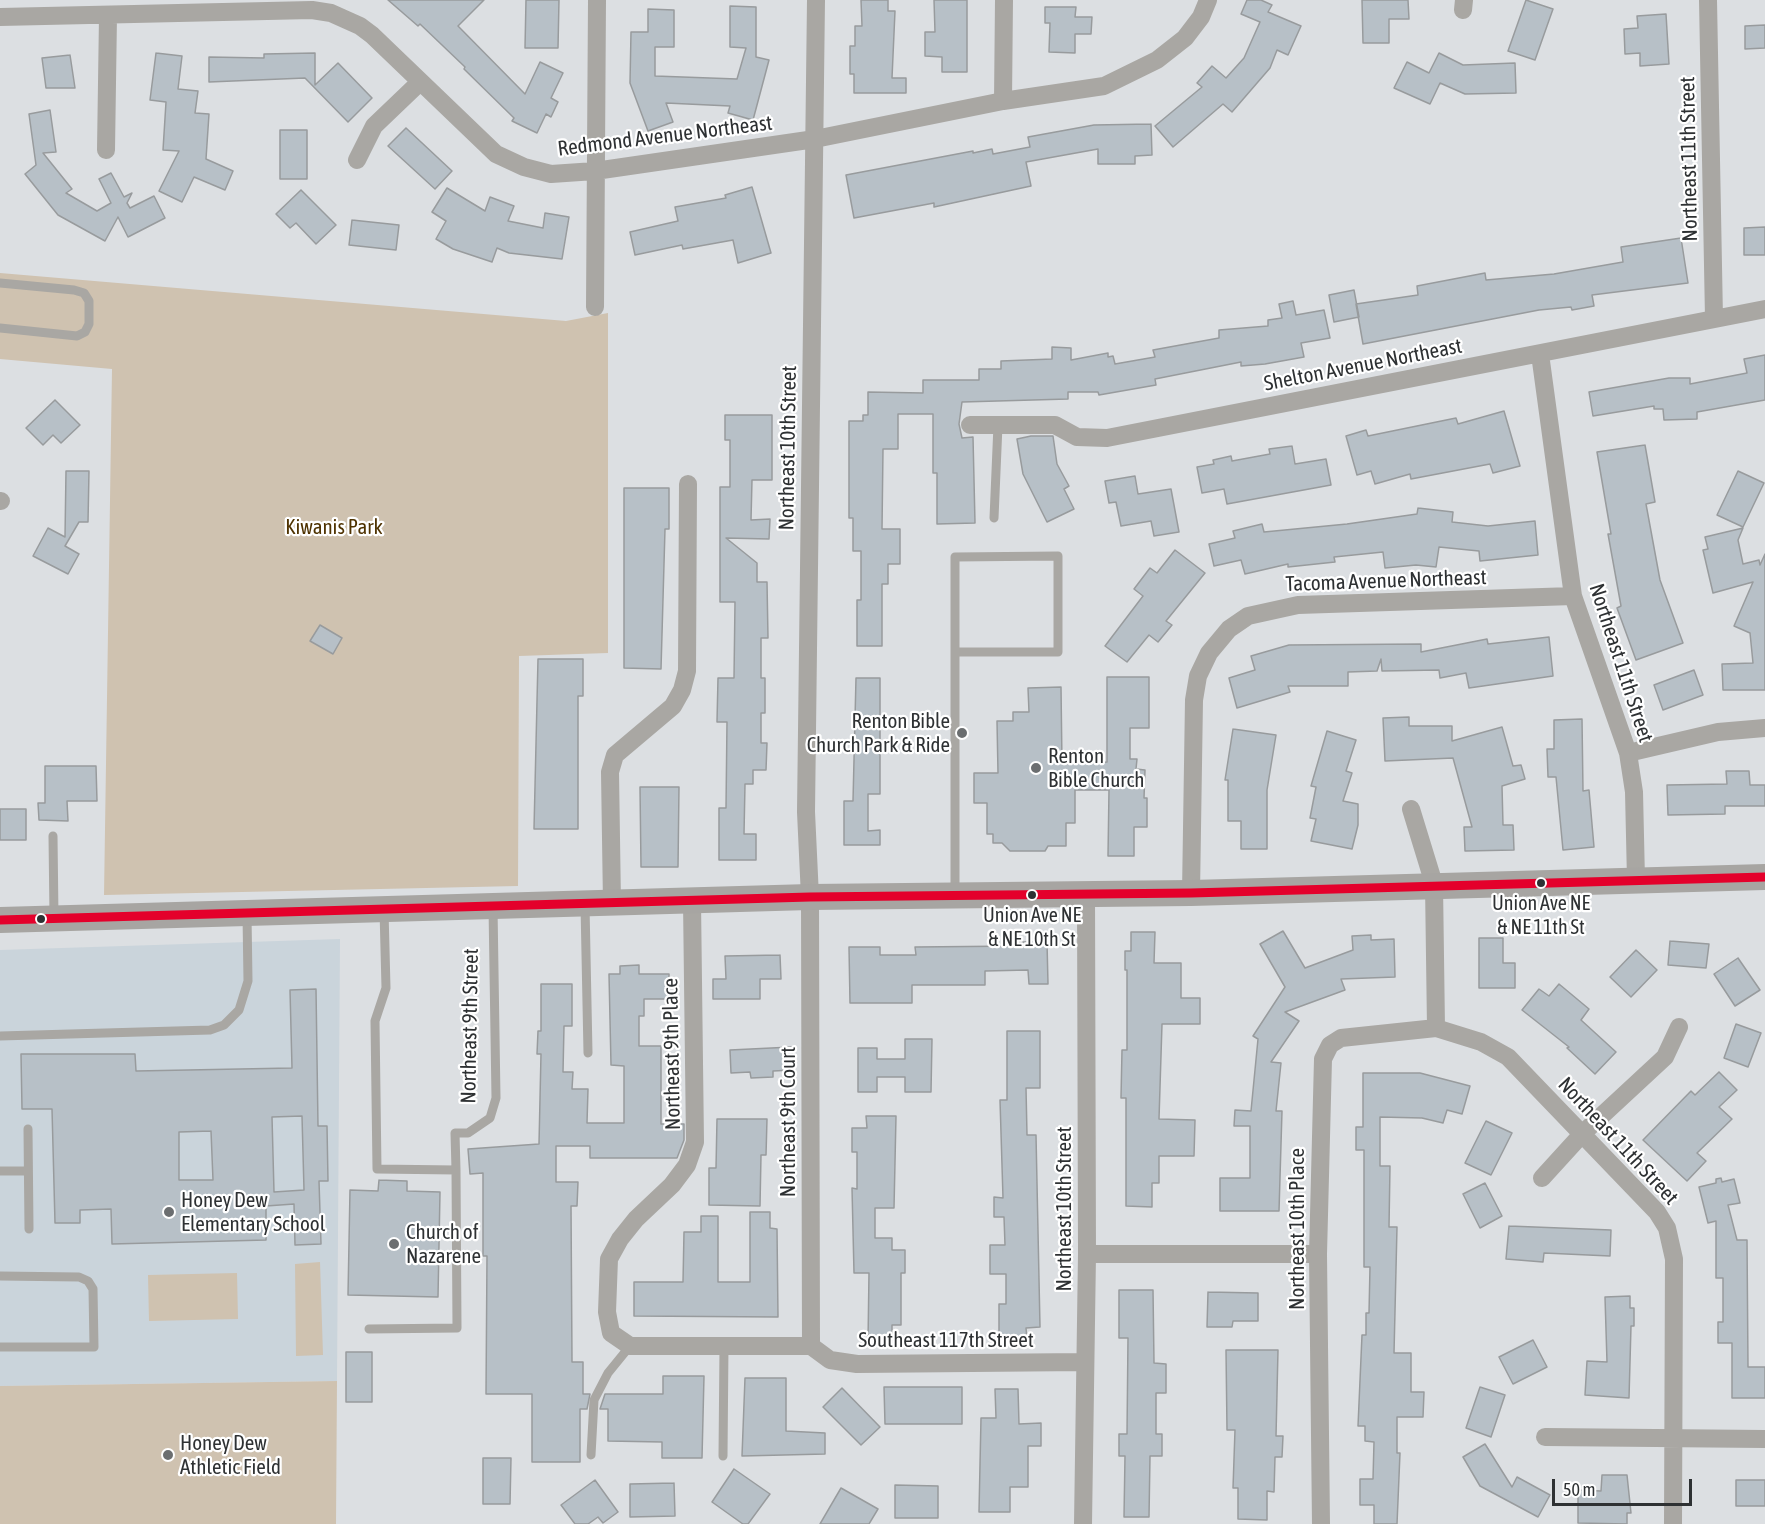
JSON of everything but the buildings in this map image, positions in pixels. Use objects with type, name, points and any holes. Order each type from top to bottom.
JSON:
[{"type":"street","points":[[596,307],[597,0]]},
{"type":"street","name":"Northeast 10th Street","points":[[810,897],[806,812],[816,0]]},
{"type":"street","points":[[1003,101],[1004,0]]},
{"type":"street","name":"Redmond Avenue Northeast","points":[[0,16],[108,16],[312,10],[333,6],[372,34],[496,154],[524,167],[551,174],[595,171],[815,139],[1003,101],[1104,86],[1157,60],[1185,38],[1201,17],[1208,0]]},
{"type":"street","name":"Northeast 11th Street","points":[[1708,0],[1714,318]]},
{"type":"street","points":[[106,150],[108,16]]},
{"type":"street","points":[[357,160],[375,126],[420,82]]},
{"type":"street","name":"Shelton Avenue Northeast","points":[[970,424],[1055,424],[1077,437],[1107,438],[1765,309]]},
{"type":"street","name":"Northeast 11th Street","points":[[1540,354],[1573,596],[1628,753],[1634,792],[1636,880]]},
{"type":"street","points":[[612,904],[610,772],[615,755],[673,706],[682,690],[687,671],[688,484]]},
{"type":"street","name":"Tacoma Avenue Northeast","points":[[1191,893],[1194,700],[1198,676],[1209,652],[1229,629],[1248,616],[1298,605],[1573,596]]},
{"type":"street","points":[[1628,753],[1707,734],[1765,728]]},
{"type":"street","points":[[1411,809],[1434,884],[1436,1028]]},
{"type":"street","points":[[0,920],[810,897],[1191,893],[1434,884],[1765,877]]},
{"type":"street","name":"Northeast 10th Street","points":[[1083,1524],[1087,1254],[1086,894]]},
{"type":"street","name":"Northeast 9th Court","points":[[810,897],[811,1346]]},
{"type":"street","name":"Northeast 9th Place","points":[[630,1346],[611,1333],[607,1311],[609,1259],[620,1239],[636,1219],[672,1185],[687,1165],[695,1142],[692,901]]},
{"type":"street","points":[[1542,1178],[1582,1133],[1665,1057],[1679,1027]]},
{"type":"street","name":"Northeast 11th Street","points":[[1436,1028],[1481,1042],[1508,1057],[1657,1212],[1667,1228],[1674,1259],[1673,1524]]},
{"type":"street","name":"Northeast 10th Place","points":[[1321,1524],[1318,1254],[1320,1078],[1323,1059],[1330,1045],[1341,1038],[1365,1033],[1436,1028]]},
{"type":"street","points":[[1087,1254],[1318,1254]]},
{"type":"street","points":[[630,1346],[811,1346]]},
{"type":"street","name":"Southeast 117th Street","points":[[811,1346],[830,1360],[857,1364],[1085,1362]]},
{"type":"street","points":[[1545,1437],[1765,1439]]},
{"type":"lane","points":[[0,283],[84,293],[89,301],[89,324],[85,332],[77,336],[0,328]]},
{"type":"lane","points":[[994,518],[998,424]]},
{"type":"lane","points":[[955,652],[1058,652],[1058,556],[955,557],[955,652],[955,896]]},
{"type":"lane","points":[[53,836],[54,919]]},
{"type":"lane","points":[[585,905],[588,1053]]},
{"type":"lane","name":"Northeast 9th Street","points":[[456,1170],[455,1133],[468,1134],[490,1118],[496,1098],[493,907]]},
{"type":"lane","points":[[369,1329],[457,1328],[456,1170],[377,1169],[375,1021],[386,988],[384,910]]},
{"type":"lane","points":[[0,1036],[210,1030],[224,1025],[239,1010],[248,981],[247,914]]},
{"type":"lane","points":[[28,1129],[29,1229]]},
{"type":"lane","points":[[0,1172],[28,1171]]},
{"type":"lane","points":[[0,1276],[79,1277],[88,1281],[93,1289],[94,1347],[0,1347]]},
{"type":"lane","points":[[591,1455],[594,1400],[608,1373],[630,1346]]},
{"type":"lane","points":[[723,1456],[724,1346]]},
{"type":"shaded area","name":"Honey Dew Elementary School","points":[[340,939],[337,1381],[0,1386],[0,950]]},
{"type":"green space","name":"Kiwanis Park","points":[[0,273],[566,321],[608,313],[608,653],[519,656],[518,886],[104,895],[112,369],[0,359]]},
{"type":"green space","points":[[320,1262],[323,1355],[296,1356],[295,1264]]},
{"type":"green space","points":[[237,1273],[238,1319],[149,1321],[148,1275]]},
{"type":"green space","name":"Honey Dew Athletic Field","points":[[337,1381],[336,1524],[0,1524],[0,1386]]},
{"type":"transit line","points":[[0,920],[810,897],[1191,893],[1765,877]]},
{"type":"place","name":"Renton Bible Church Park & Ride","points":[[962,733]]},
{"type":"place","name":"Renton Bible Church","points":[[1036,768]]},
{"type":"place","name":"Union Ave NE & NE 11th St","points":[[1541,883]]},
{"type":"place","name":"Union Ave NE & NE 10th St","points":[[1032,895]]},
{"type":"place","name":"Honey Dew Elementary School","points":[[169,1212]]},
{"type":"place","name":"Church of Nazarene","points":[[394,1244]]},
{"type":"place","name":"Honey Dew Athletic Field","points":[[168,1455]]}]
